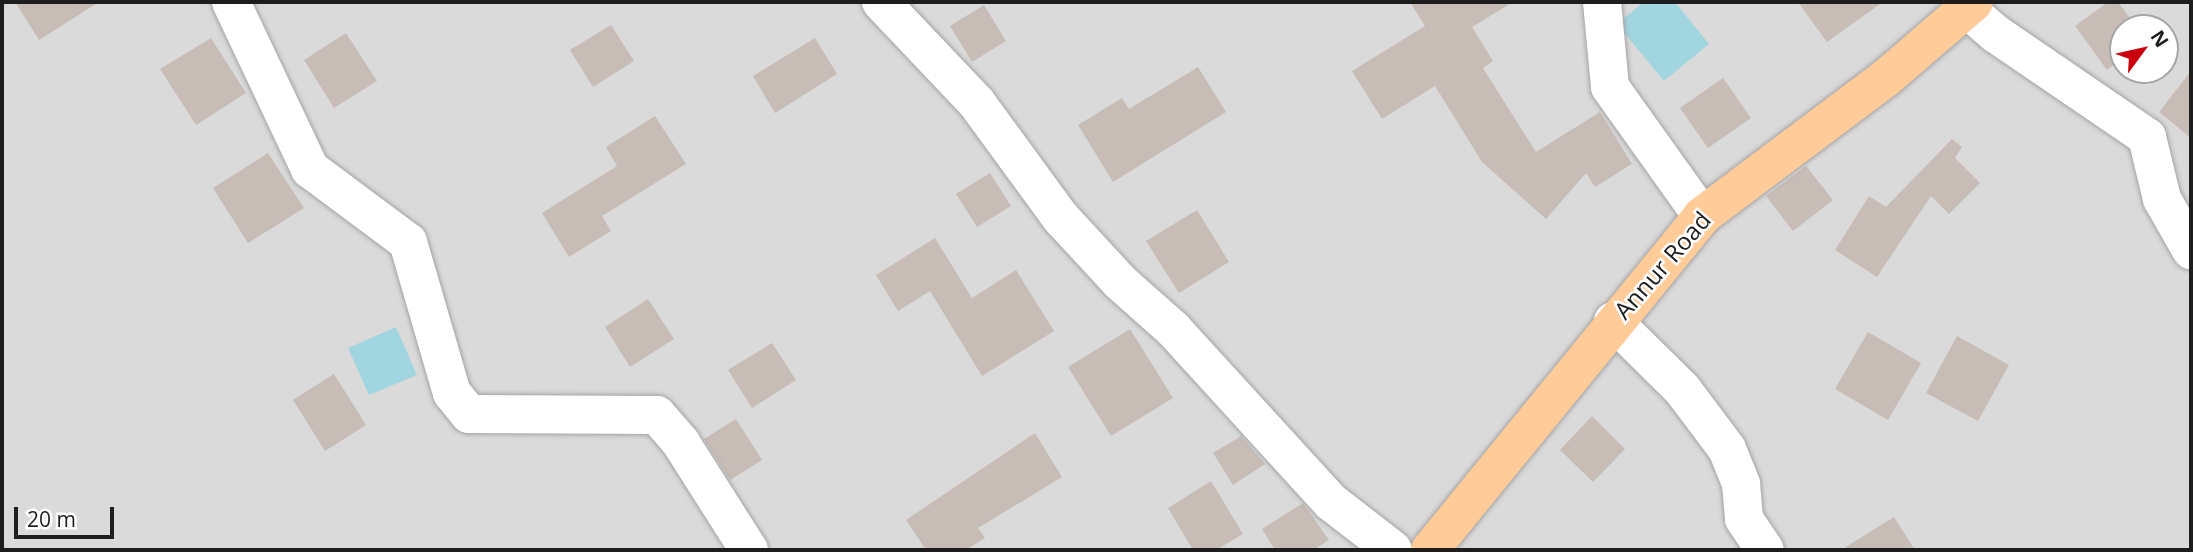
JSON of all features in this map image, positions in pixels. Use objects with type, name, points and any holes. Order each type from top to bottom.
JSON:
[{"type":"main road","name":"Annur Road","points":[[1430,550],[1613,321],[1702,216],[1886,78],[1971,5]]},
{"type":"street","points":[[231,2],[310,169],[408,242],[452,393],[469,414],[657,415],[681,443],[749,550]]},
{"type":"street","points":[[881,2],[976,103],[1061,218],[1120,282],[1173,329],[1331,502],[1393,550]]},
{"type":"street","points":[[1602,2],[1610,87],[1702,216]]},
{"type":"street","points":[[1971,5],[1996,34],[2147,137],[2162,199],[2191,250]]},
{"type":"street","points":[[1613,321],[1682,389],[1727,449],[1741,484],[1744,519],[1765,550]]},
{"type":"shaded area","points":[[2,2],[2191,2],[2191,550],[2,550]]},
{"type":"water","points":[[1644,2],[1675,2],[1709,44],[1664,81],[1617,24]]},
{"type":"water","points":[[396,327],[417,375],[369,395],[348,348]]},
{"type":"building","points":[[15,2],[99,2],[39,40]]},
{"type":"building","points":[[1410,2],[1513,2],[1472,27],[1493,61],[1483,68],[1536,152],[1600,112],[1632,164],[1595,187],[1586,173],[1546,219],[1482,162],[1435,86],[1382,119],[1352,71],[1425,26]]},
{"type":"building","points":[[1798,2],[1883,2],[1827,42]]},
{"type":"building","points":[[2108,2],[2118,2],[2127,14],[2109,14],[2109,68],[2107,70],[2075,26]]},
{"type":"building","points":[[984,5],[1006,41],[972,62],[950,26]]},
{"type":"building","points":[[611,25],[634,61],[593,87],[570,50]]},
{"type":"building","points":[[346,33],[377,81],[334,108],[304,60]]},
{"type":"building","points":[[211,38],[246,93],[196,125],[160,69]]},
{"type":"building","points":[[815,38],[837,74],[775,113],[753,76]]},
{"type":"building","points":[[1198,67],[1226,112],[1113,182],[1078,125],[1122,98],[1129,109]]},
{"type":"building","points":[[2191,71],[2191,138],[2159,112]]},
{"type":"building","points":[[1723,78],[1751,118],[1708,148],[1680,108]]},
{"type":"building","points":[[655,116],[686,164],[602,216],[611,231],[569,257],[542,213],[617,166],[606,147]]},
{"type":"building","points":[[1952,139],[1962,147],[1955,158],[1980,183],[1949,214],[1931,196],[1877,277],[1835,250],[1869,196],[1886,207]]},
{"type":"building","points":[[268,153],[304,208],[248,243],[213,188]]},
{"type":"building","points":[[1806,166],[1833,200],[1793,231],[1766,196]]},
{"type":"building","points":[[990,173],[1011,206],[977,227],[956,194]]},
{"type":"building","points":[[1197,210],[1229,262],[1179,293],[1146,241]]},
{"type":"building","points":[[935,238],[972,298],[1016,270],[1054,331],[982,376],[930,291],[898,311],[876,275]]},
{"type":"building","points":[[648,299],[674,339],[630,367],[605,327]]},
{"type":"building","points":[[1130,329],[1173,398],[1111,436],[1068,367]]},
{"type":"building","points":[[1868,332],[1921,363],[1888,420],[1835,389]]},
{"type":"building","points":[[1957,336],[2009,365],[1978,421],[1926,393]]},
{"type":"building","points":[[772,343],[796,380],[752,408],[728,370]]},
{"type":"building","points":[[334,374],[366,425],[325,451],[293,400]]},
{"type":"building","points":[[1592,416],[1625,449],[1593,482],[1560,450]]},
{"type":"building","points":[[736,419],[762,460],[730,480],[704,439]]},
{"type":"building","points":[[1035,433],[1062,477],[978,528],[985,538],[966,550],[926,550],[906,520]]},
{"type":"building","points":[[1241,436],[1265,464],[1233,485],[1213,453]]},
{"type":"building","points":[[1211,481],[1243,534],[1216,550],[1193,550],[1168,508]]},
{"type":"building","points":[[1303,503],[1329,540],[1313,550],[1275,550],[1262,529]]},
{"type":"building","points":[[1894,517],[1915,550],[1841,550]]}]
